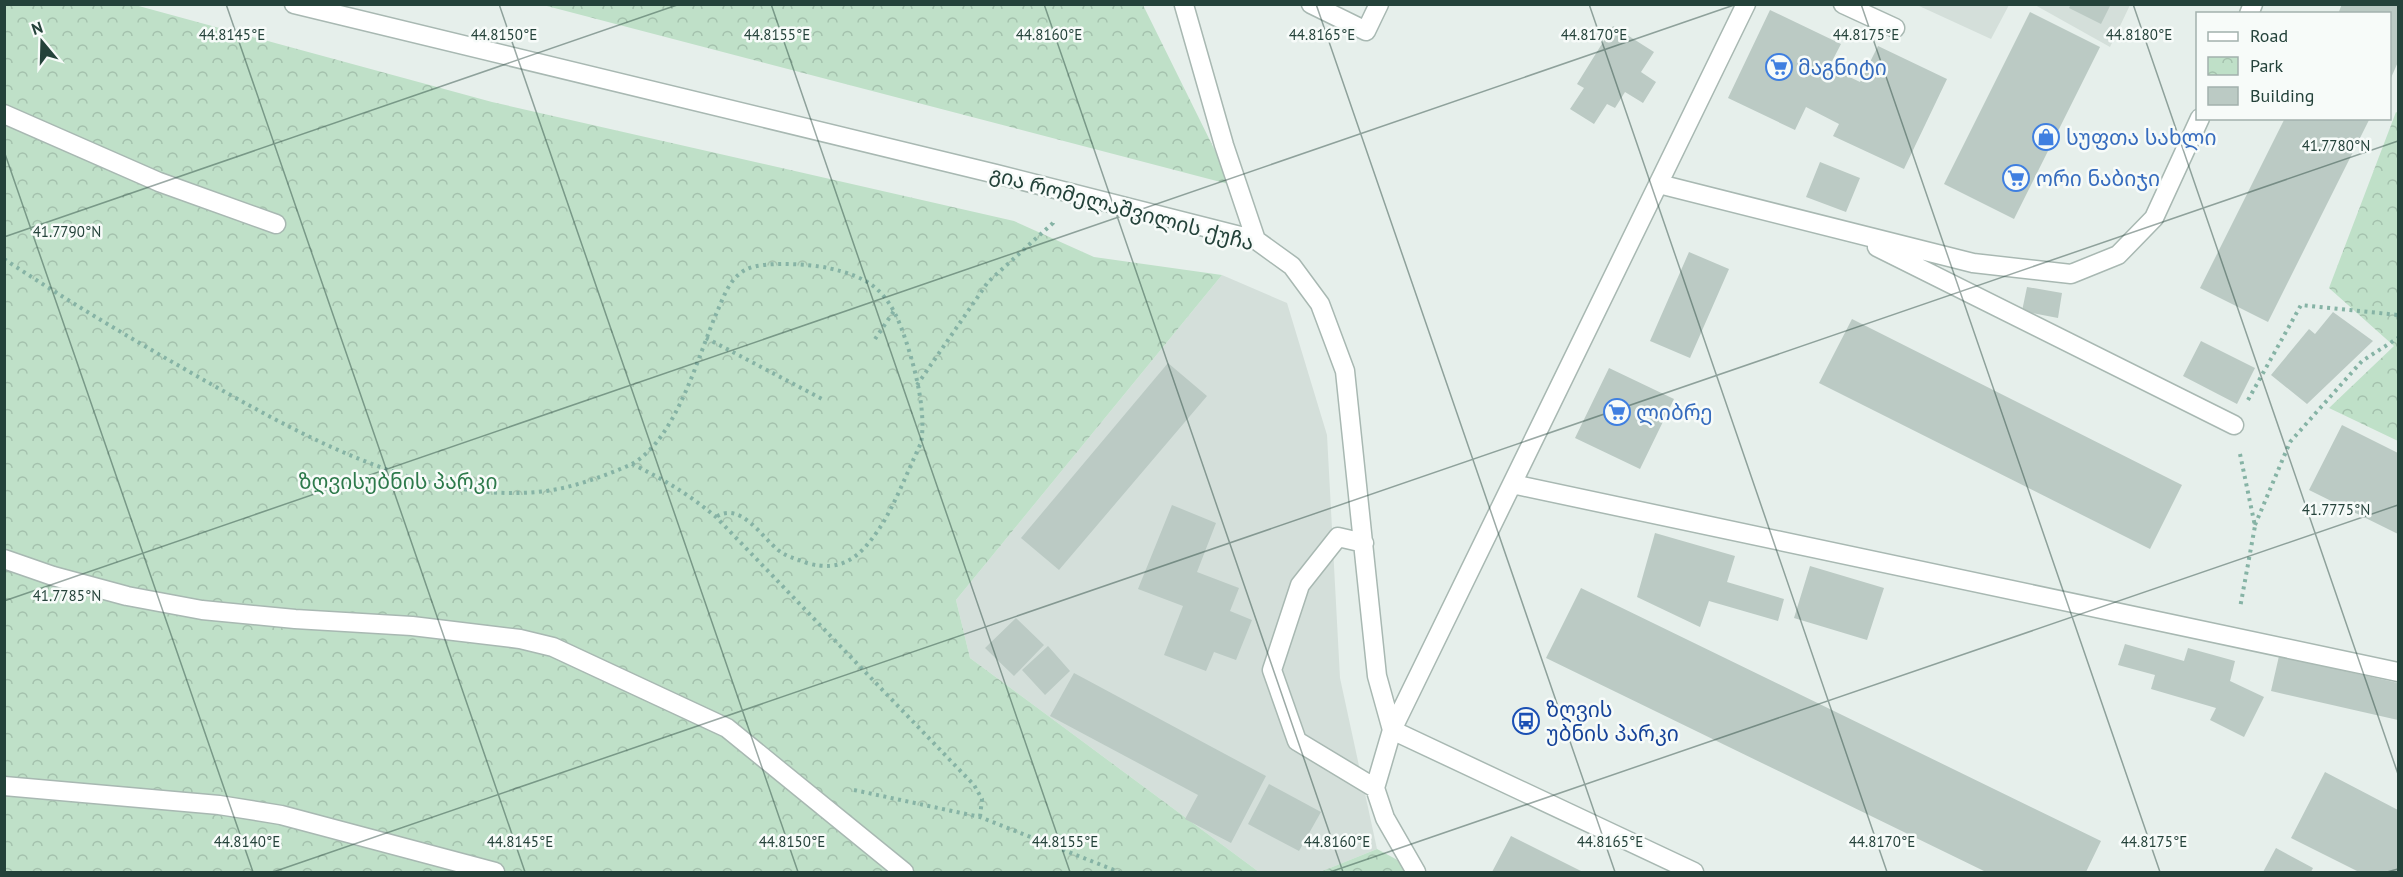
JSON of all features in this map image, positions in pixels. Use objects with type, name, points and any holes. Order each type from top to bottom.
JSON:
[{"type":"street","name":"გია რომელაშვილის ქუჩა","points":[[294,4],[996,174],[1256,240],[1292,266],[1320,304],[1345,371],[1377,676],[1392,730]]},
{"type":"street","points":[[1311,4],[1366,31],[1379,4]]},
{"type":"street","points":[[1416,873],[1385,818],[1375,788],[1392,730],[1746,4]]},
{"type":"street","points":[[1843,4],[1895,28]]},
{"type":"street","points":[[1184,5],[1224,145],[1256,240]]},
{"type":"street","points":[[4,114],[159,182],[276,224]]},
{"type":"street","points":[[1659,184],[1973,263],[2071,274],[2118,255],[2154,218],[2199,120]]},
{"type":"street","points":[[1845,231],[2234,425]]},
{"type":"street","points":[[1512,484],[2398,672]]},
{"type":"street","points":[[1364,543],[1338,537],[1300,585],[1272,670],[1297,741],[1375,788]]},
{"type":"street","points":[[4,559],[53,576],[127,596],[202,610],[295,619],[412,626],[520,639],[553,647],[727,728],[904,873]]},
{"type":"street","points":[[1392,730],[1694,873]]},
{"type":"street","points":[[4,786],[219,805],[281,815],[495,873]]},
{"type":"path","points":[[917,386],[988,282],[1053,223]]},
{"type":"path","points":[[4,259],[118,332],[315,441],[376,466],[428,481],[471,490],[508,492],[546,491],[585,482],[632,464],[653,448],[686,393],[728,287],[735,277],[746,269],[757,265],[816,266],[864,279],[882,292],[894,310],[905,340],[917,386],[923,429],[921,443],[880,528],[862,550],[849,561],[837,566],[823,567],[789,557],[748,520],[734,513],[723,512],[716,517]]},
{"type":"path","points":[[2255,526],[2234,425],[2301,305],[2398,315]]},
{"type":"path","points":[[875,339],[894,310]]},
{"type":"path","points":[[706,338],[824,400]]},
{"type":"path","points":[[2235,638],[2255,526],[2290,441],[2362,361],[2398,338]]},
{"type":"path","points":[[632,464],[662,478],[691,496],[716,517],[974,785],[982,800],[980,818]]},
{"type":"path","points":[[819,802],[853,790],[980,818],[1119,873]]},
{"type":"shaded area","points":[[1917,5],[2009,5],[1991,39]]},
{"type":"shaded area","points":[[2035,5],[2130,5],[2110,47]]},
{"type":"shaded area","points":[[1222,275],[1287,303],[1327,435],[1340,678],[1377,849],[1320,872],[1259,872],[970,658],[956,600]]},
{"type":"green space","name":"ზღვისუბნის პარკი","points":[[5,5],[135,5],[492,102],[1014,221],[1094,257],[1222,275],[956,600],[970,658],[1259,872],[5,872]]},
{"type":"green space","points":[[543,5],[1143,5],[1232,185]]},
{"type":"green space","points":[[2396,112],[2398,113],[2398,441],[2329,408],[2394,346],[2329,288]]},
{"type":"green space","points":[[1377,849],[1420,872],[1320,872]]},
{"type":"building","points":[[2071,4],[2111,4],[2101,24],[2069,8]]},
{"type":"building","points":[[2342,4],[2398,4],[2398,62],[2391,78],[2391,12],[2339,12]]},
{"type":"building","points":[[1770,10],[1841,44],[1829,67],[1860,82],[1878,46],[1947,79],[1904,169],[1833,136],[1839,124],[1806,107],[1795,130],[1728,98]]},
{"type":"building","points":[[2030,12],[2100,47],[2014,219],[1944,184]]},
{"type":"building","points":[[1613,26],[1654,52],[1641,72],[1656,82],[1643,103],[1625,92],[1615,108],[1607,104],[1594,124],[1570,109],[1584,88],[1577,84]]},
{"type":"building","points":[[2284,120],[2369,120],[2268,322],[2200,288]]},
{"type":"building","points":[[1820,162],[1860,178],[1846,212],[1806,197]]},
{"type":"building","points":[[1689,252],[1729,269],[1690,358],[1650,341]]},
{"type":"building","points":[[2027,287],[2062,293],[2058,318],[2022,311]]},
{"type":"building","points":[[2333,312],[2373,341],[2307,404],[2271,375],[2309,329],[2315,334]]},
{"type":"building","points":[[1852,319],[2182,485],[2150,549],[1819,383]]},
{"type":"building","points":[[2201,341],[2255,368],[2237,404],[2183,376]]},
{"type":"building","points":[[1168,363],[1207,396],[1059,570],[1021,538]]},
{"type":"building","points":[[1609,368],[1674,399],[1640,469],[1575,438]]},
{"type":"building","points":[[2342,425],[2398,453],[2398,534],[2309,490]]},
{"type":"building","points":[[1172,505],[1216,523],[1197,572],[1239,588],[1230,611],[1252,620],[1236,660],[1214,652],[1206,671],[1164,655],[1183,606],[1138,589]]},
{"type":"building","points":[[1655,533],[1735,556],[1727,582],[1784,599],[1778,621],[1709,601],[1700,627],[1637,597]]},
{"type":"building","points":[[1810,566],[1884,588],[1867,640],[1794,618]]},
{"type":"building","points":[[1581,588],[2101,841],[2086,872],[1986,872],[1546,658]]},
{"type":"building","points":[[1016,618],[1044,645],[1014,676],[985,648]]},
{"type":"building","points":[[2125,644],[2184,661],[2188,648],[2235,661],[2230,681],[2264,697],[2244,737],[2210,720],[2216,708],[2151,689],[2155,675],[2118,665]]},
{"type":"building","points":[[1048,646],[1070,671],[1045,695],[1022,670]]},
{"type":"building","points":[[2279,656],[2398,683],[2398,720],[2271,691]]},
{"type":"building","points":[[1074,673],[1266,776],[1231,843],[1185,819],[1198,795],[1050,716]]},
{"type":"building","points":[[2325,772],[2398,810],[2398,872],[2359,872],[2291,838]]},
{"type":"building","points":[[1269,784],[1321,812],[1299,851],[1248,824]]},
{"type":"building","points":[[1511,836],[1583,872],[1492,872]]},
{"type":"building","points":[[2276,848],[2313,868],[2311,872],[2263,872]]},
{"type":"place","name":"მაგნიტი","points":[[1779,67]]},
{"type":"place","name":"სუფთა სახლი","points":[[2046,137]]},
{"type":"place","name":"ორი ნაბიჯი","points":[[2016,178]]},
{"type":"place","name":"ლიბრე","points":[[1617,412]]},
{"type":"place","name":"ზღვის უბნის პარკი","points":[[1526,721]]}]
